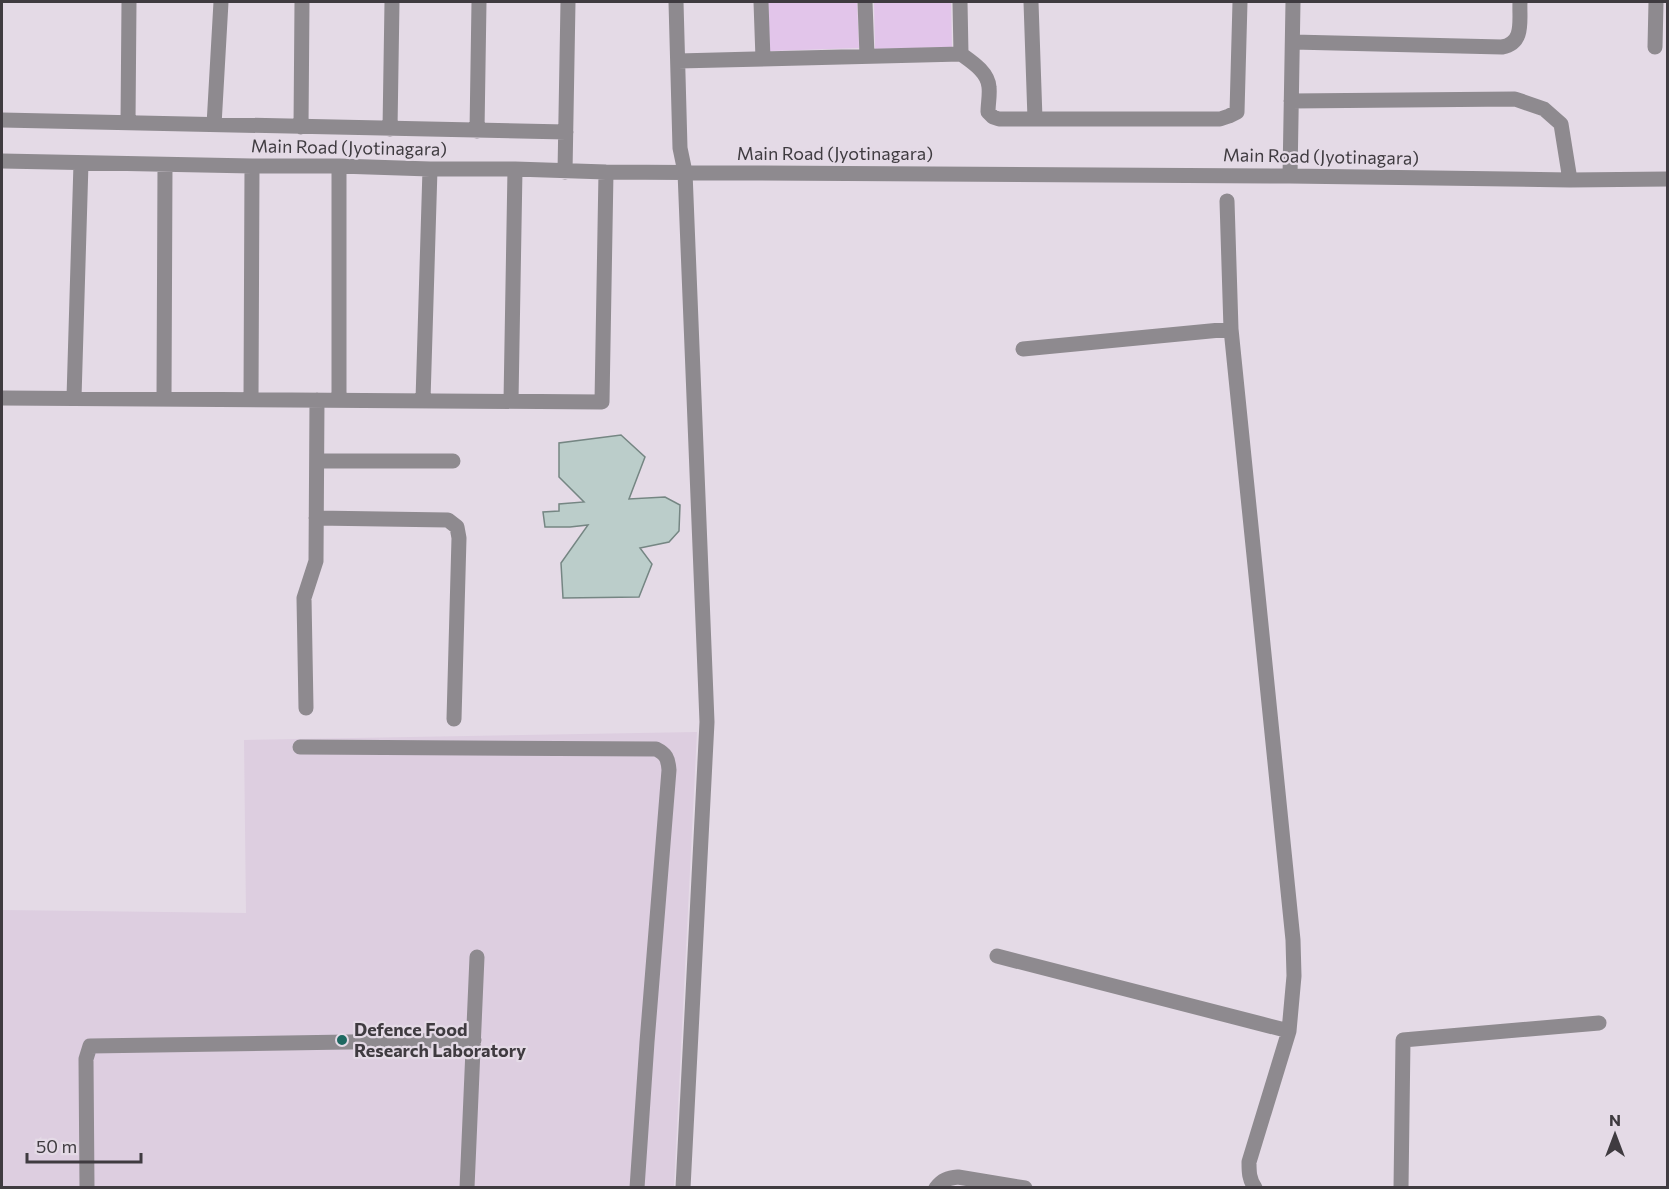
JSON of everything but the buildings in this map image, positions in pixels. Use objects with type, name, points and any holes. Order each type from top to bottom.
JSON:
[{"type":"street","points":[[128,123],[129,2]]},
{"type":"street","points":[[214,125],[221,2]]},
{"type":"street","points":[[301,127],[302,2]]},
{"type":"street","points":[[390,129],[392,2]]},
{"type":"street","points":[[477,131],[479,2]]},
{"type":"street","points":[[565,172],[568,2]]},
{"type":"street","points":[[676,2],[680,148],[685,172],[707,722],[683,1188]]},
{"type":"street","points":[[761,2],[763,59]]},
{"type":"street","points":[[865,2],[867,56]]},
{"type":"street","points":[[960,2],[961,54]]},
{"type":"street","points":[[1031,2],[1035,119]]},
{"type":"street","points":[[678,61],[961,54],[976,65],[986,77],[989,85],[988,112],[999,119],[1220,119],[1237,112],[1240,2]]},
{"type":"street","points":[[1290,176],[1293,2]]},
{"type":"street","points":[[1293,42],[1502,47],[1514,43],[1518,38],[1520,2]]},
{"type":"street","points":[[1655,47],[1656,2]]},
{"type":"street","points":[[1291,101],[1515,99],[1544,109],[1561,124],[1570,180]]},
{"type":"street","points":[[2,120],[566,132]]},
{"type":"street","name":"Main Road (Jyotinagara)","points":[[2,161],[515,169],[565,172],[1668,179]]},
{"type":"street","points":[[74,398],[81,163]]},
{"type":"street","points":[[164,399],[165,165]]},
{"type":"street","points":[[251,399],[252,166]]},
{"type":"street","points":[[339,166],[339,400]]},
{"type":"street","points":[[423,400],[430,169]]},
{"type":"street","points":[[511,401],[515,169]]},
{"type":"street","points":[[2,398],[602,402],[606,172]]},
{"type":"street","points":[[1227,201],[1231,328],[1293,940],[1294,976],[1289,1031],[1249,1162],[1249,1173],[1255,1188]]},
{"type":"street","points":[[1023,349],[1231,328]]},
{"type":"street","points":[[306,708],[304,598],[316,561],[317,400]]},
{"type":"street","points":[[317,461],[453,461]]},
{"type":"street","points":[[316,518],[448,520],[457,527],[459,538],[454,719]]},
{"type":"street","points":[[300,747],[656,749],[664,753],[668,759],[669,770],[637,1188]]},
{"type":"street","points":[[997,956],[1289,1031]]},
{"type":"street","points":[[467,1188],[477,957]]},
{"type":"street","points":[[1401,1188],[1403,1040],[1599,1023]]},
{"type":"street","points":[[87,1188],[86,1059],[90,1046],[474,1040]]},
{"type":"street","points":[[936,1188],[948,1178],[957,1177],[1025,1188]]},
{"type":"shaded area","points":[[768,2],[857,2],[859,48],[770,51]]},
{"type":"shaded area","points":[[874,2],[951,2],[952,47],[875,49]]},
{"type":"shaded area","name":"Defence Food Research Laboratory","points":[[697,732],[674,1187],[2,1188],[2,910],[246,913],[244,740]]},
{"type":"place","name":"Defence Food Research Laboratory","points":[[342,1040]]}]
